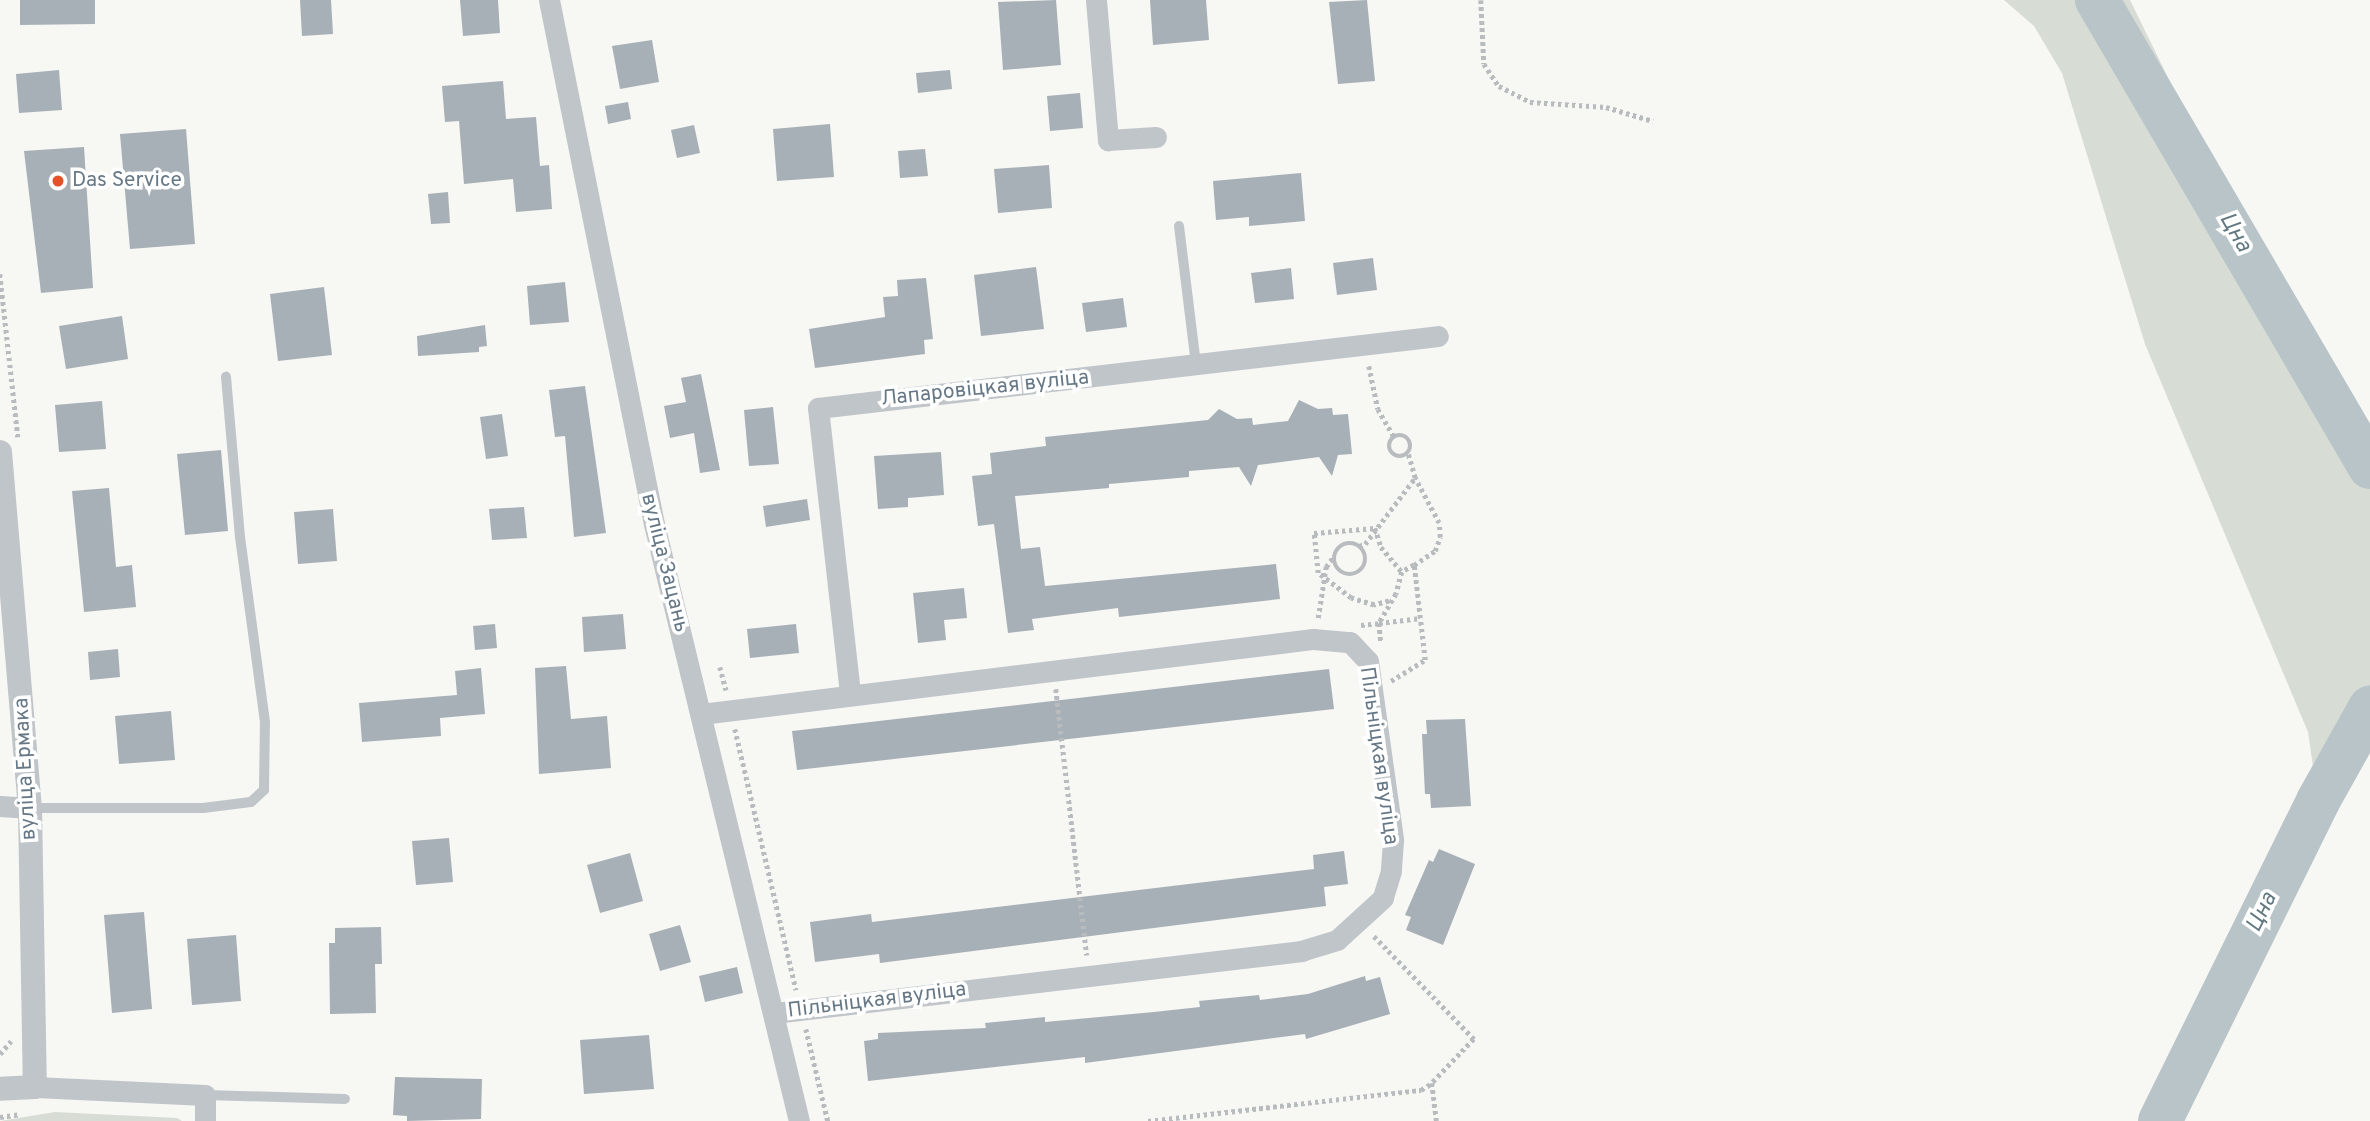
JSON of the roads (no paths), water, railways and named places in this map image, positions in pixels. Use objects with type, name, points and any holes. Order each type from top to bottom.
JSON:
[{"type":"street","name":"вуліца Зацань","points":[[549,0],[653,524],[799,1121]]},
{"type":"street","points":[[1096,0],[1108,140],[1156,136]]},
{"type":"street","name":"Лапаровіцкая вуліца","points":[[850,693],[818,408],[1438,336]]},
{"type":"street","name":"вуліца Ермака","points":[[9,447],[30,808],[35,1087]]},
{"type":"street","name":"Пільніцкая вуліца","points":[[701,714],[732,699],[1055,682],[1313,639],[1350,642],[1368,661],[1383,683],[1392,840],[1383,898],[1368,931],[1302,951],[1088,967],[803,1005],[774,1013]]},
{"type":"street","points":[[0,806],[30,808]]},
{"type":"street","points":[[0,1089],[35,1087],[205,1095],[205,1121]]},
{"type":"lane","points":[[1179,226],[1196,365]]},
{"type":"lane","points":[[30,808],[203,808],[251,802],[264,790],[265,722],[240,537],[226,377]]},
{"type":"lane","points":[[205,1095],[345,1099]]},
{"type":"waterway","name":"Цна","points":[[2097,0],[2370,467]]},
{"type":"waterway","name":"Цна","points":[[2160,1121],[2318,801],[2370,708]]},
{"type":"place","name":"Das Service","points":[[58,181]]}]
